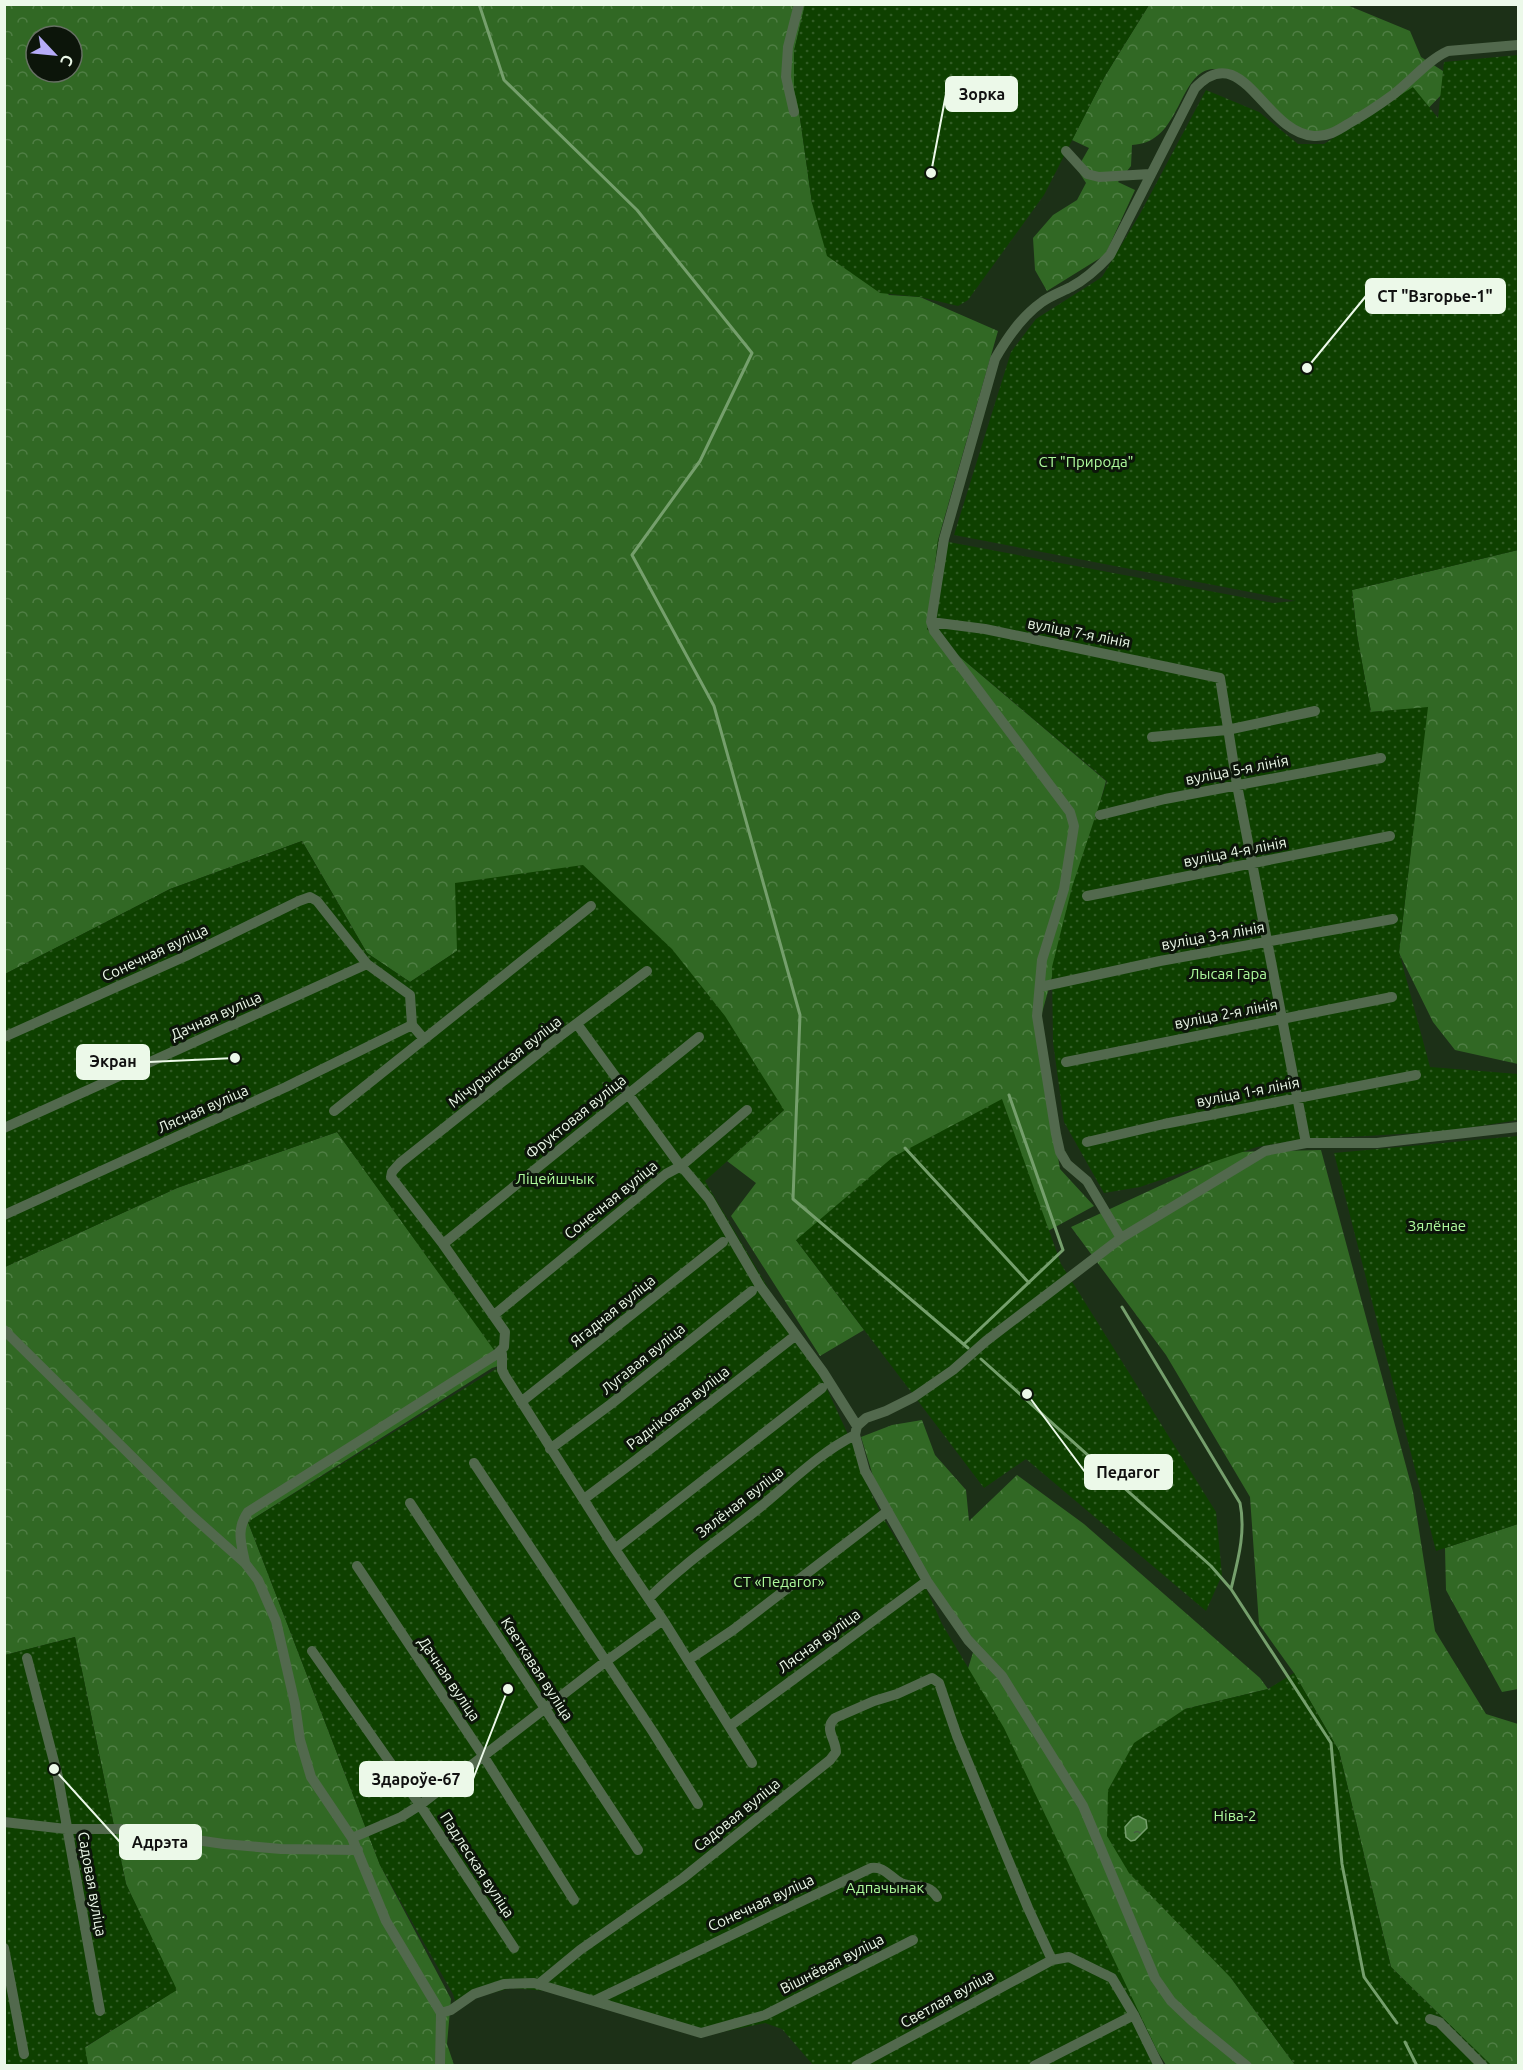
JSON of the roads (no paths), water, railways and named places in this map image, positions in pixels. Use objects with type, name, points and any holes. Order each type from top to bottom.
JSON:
[{"type":"street","points":[[794,112],[786,77],[788,47],[799,4]]},
{"type":"street","points":[[1121,1238],[1087,1181],[1067,1164],[1060,1152],[1038,1016],[1042,960],[1064,889],[1074,826],[1070,812],[934,631],[931,622],[944,540],[995,359],[1008,337],[1042,301],[1072,287],[1096,270],[1110,255],[1195,88],[1204,78],[1228,72],[1245,82],[1286,126],[1300,134],[1328,135],[1394,94],[1448,51],[1518,45]]},
{"type":"street","points":[[1066,151],[1087,174],[1099,177],[1150,174]]},
{"type":"street","name":"вуліца 7-я лінія","points":[[931,622],[985,629],[1220,678],[1227,730]]},
{"type":"street","points":[[1152,737],[1227,730],[1315,711]]},
{"type":"street","points":[[1227,730],[1306,1143]]},
{"type":"street","name":"вуліца 5-я лінія","points":[[1100,815],[1165,799],[1381,758]]},
{"type":"street","name":"вуліца 4-я лінія","points":[[1087,896],[1390,836]]},
{"type":"street","name":"Сонечная вуліца","points":[[4,1037],[186,956],[310,897],[317,901],[367,964]]},
{"type":"street","points":[[334,1111],[591,906]]},
{"type":"street","name":"вуліца 3-я лінія","points":[[1040,987],[1160,961],[1393,919]]},
{"type":"street","points":[[367,964],[410,995],[412,1025],[424,1039]]},
{"type":"street","name":"Дачная вуліца","points":[[4,1128],[367,964]]},
{"type":"street","name":"Мічурынская вуліца","points":[[443,1244],[394,1183],[391,1177],[392,1172],[400,1163],[647,971]]},
{"type":"street","name":"вуліца 2-я лінія","points":[[1066,1062],[1392,998]]},
{"type":"street","points":[[577,1024],[681,1166],[710,1198],[760,1286],[823,1372],[856,1431],[866,1471],[927,1581],[938,1593],[962,1630],[1002,1676],[1083,1806],[1160,1986],[1171,2001],[1192,2021],[1247,2066]]},
{"type":"street","name":"Лясная вуліца","points":[[4,1215],[286,1088],[412,1025]]},
{"type":"street","name":"Фруктовая вуліца","points":[[443,1244],[699,1037]]},
{"type":"street","name":"вуліца 1-я лінія","points":[[1087,1142],[1416,1075]]},
{"type":"street","name":"Сонечная вуліца","points":[[494,1315],[666,1174],[681,1166],[747,1110]]},
{"type":"street","name":"Зялёная вуліца","points":[[649,1598],[692,1558],[761,1507],[798,1475],[856,1431],[866,1418],[914,1397],[953,1370],[986,1341],[1121,1238],[1265,1151],[1306,1143],[1377,1143],[1518,1127]]},
{"type":"street","name":"Ягадная вуліца","points":[[521,1402],[723,1242]]},
{"type":"street","points":[[246,1563],[239,1533],[241,1522],[248,1512],[497,1354],[504,1347],[505,1332],[443,1244]]},
{"type":"street","name":"Лугавая вуліца","points":[[550,1449],[611,1404],[752,1290]]},
{"type":"street","points":[[4,1330],[191,1515],[246,1563],[258,1580],[276,1621],[295,1704],[300,1740],[311,1777],[352,1838],[386,1921],[441,2013],[440,2066]]},
{"type":"street","name":"Радніковая вуліца","points":[[584,1498],[791,1340]]},
{"type":"street","points":[[497,1354],[502,1354],[502,1370],[550,1449],[649,1598],[752,1763]]},
{"type":"street","points":[[615,1549],[822,1388]]},
{"type":"street","points":[[474,1463],[653,1732],[698,1804]]},
{"type":"street","name":"Кветкавая вуліца","points":[[410,1503],[638,1850]]},
{"type":"street","points":[[688,1660],[733,1630],[888,1511]]},
{"type":"street","name":"Дачная вуліца","points":[[357,1566],[484,1757],[574,1900]]},
{"type":"street","name":"Лясная вуліца","points":[[730,1726],[927,1581]]},
{"type":"street","points":[[352,1838],[401,1817],[420,1805],[663,1620]]},
{"type":"street","name":"Падлеская вуліца","points":[[312,1651],[420,1805],[514,1948]]},
{"type":"street","name":"Садовая вуліца","points":[[27,1658],[58,1777],[100,2011]]},
{"type":"street","name":"Садовая вуліца","points":[[540,1983],[580,1950],[682,1878],[830,1760],[837,1752],[829,1728],[835,1718],[932,1678],[939,1683],[957,1736],[1052,1960]]},
{"type":"street","points":[[4,1822],[66,1829],[120,1829],[224,1844],[281,1849],[358,1850]]},
{"type":"street","name":"Сонечная вуліца","points":[[596,2000],[871,1868],[877,1867],[884,1870],[902,1883],[928,1888],[937,1897]]},
{"type":"street","name":"Вішнёвая вуліца","points":[[540,1983],[551,1989],[596,2000],[701,2033],[765,2015],[913,1940]]},
{"type":"street","points":[[4,1948],[24,2054]]},
{"type":"street","points":[[1052,1960],[1068,1957],[1112,1978],[1134,2015],[1159,2066]]},
{"type":"street","name":"Светлая вуліца","points":[[856,2066],[1052,1960]]},
{"type":"street","points":[[441,2013],[451,2010],[474,1994],[504,1984],[540,1983]]},
{"type":"street","points":[[1034,2066],[1134,2015]]},
{"type":"street","points":[[1430,2019],[1439,2022],[1483,2066]]},
{"type":"water","points":[[1138,1816],[1146,1820],[1147,1828],[1131,1841],[1126,1837],[1125,1827]]},
{"type":"waterway","points":[[479,4],[504,80],[637,210],[752,353],[700,461],[632,555],[714,706],[800,1015],[793,1199],[968,1348]]},
{"type":"waterway","points":[[964,1344],[1063,1250],[1009,1095]]},
{"type":"waterway","points":[[905,1148],[1029,1283]]},
{"type":"waterway","points":[[1122,1307],[1240,1503],[1242,1535],[1231,1589]]},
{"type":"waterway","points":[[981,1359],[1211,1566],[1231,1589],[1331,1743],[1342,1864],[1364,1977],[1397,2023]]},
{"type":"waterway","points":[[1405,2042],[1417,2066]]},
{"type":"place","name":"Зорка","points":[[931,173]]},
{"type":"place","name":"СТ \"Взгорье-1\"","points":[[1307,368]]},
{"type":"place","name":"Экран","points":[[235,1058]]},
{"type":"place","name":"Педагог","points":[[1027,1394]]},
{"type":"place","name":"Здароўе-67","points":[[508,1689]]},
{"type":"place","name":"Адрэта","points":[[54,1769]]},
{"type":"park label","name":"СТ \"Природа\"","points":[[1086,462]]},
{"type":"park label","name":"Лысая Гара","points":[[1228,974]]},
{"type":"park label","name":"Ліцейшчык","points":[[555,1179]]},
{"type":"park label","name":"Зялёнае","points":[[1437,1226]]},
{"type":"park label","name":"СТ «Педагог»","points":[[779,1582]]},
{"type":"park label","name":"Ніва-2","points":[[1235,1816]]},
{"type":"park label","name":"Адпачынак","points":[[885,1888]]}]
